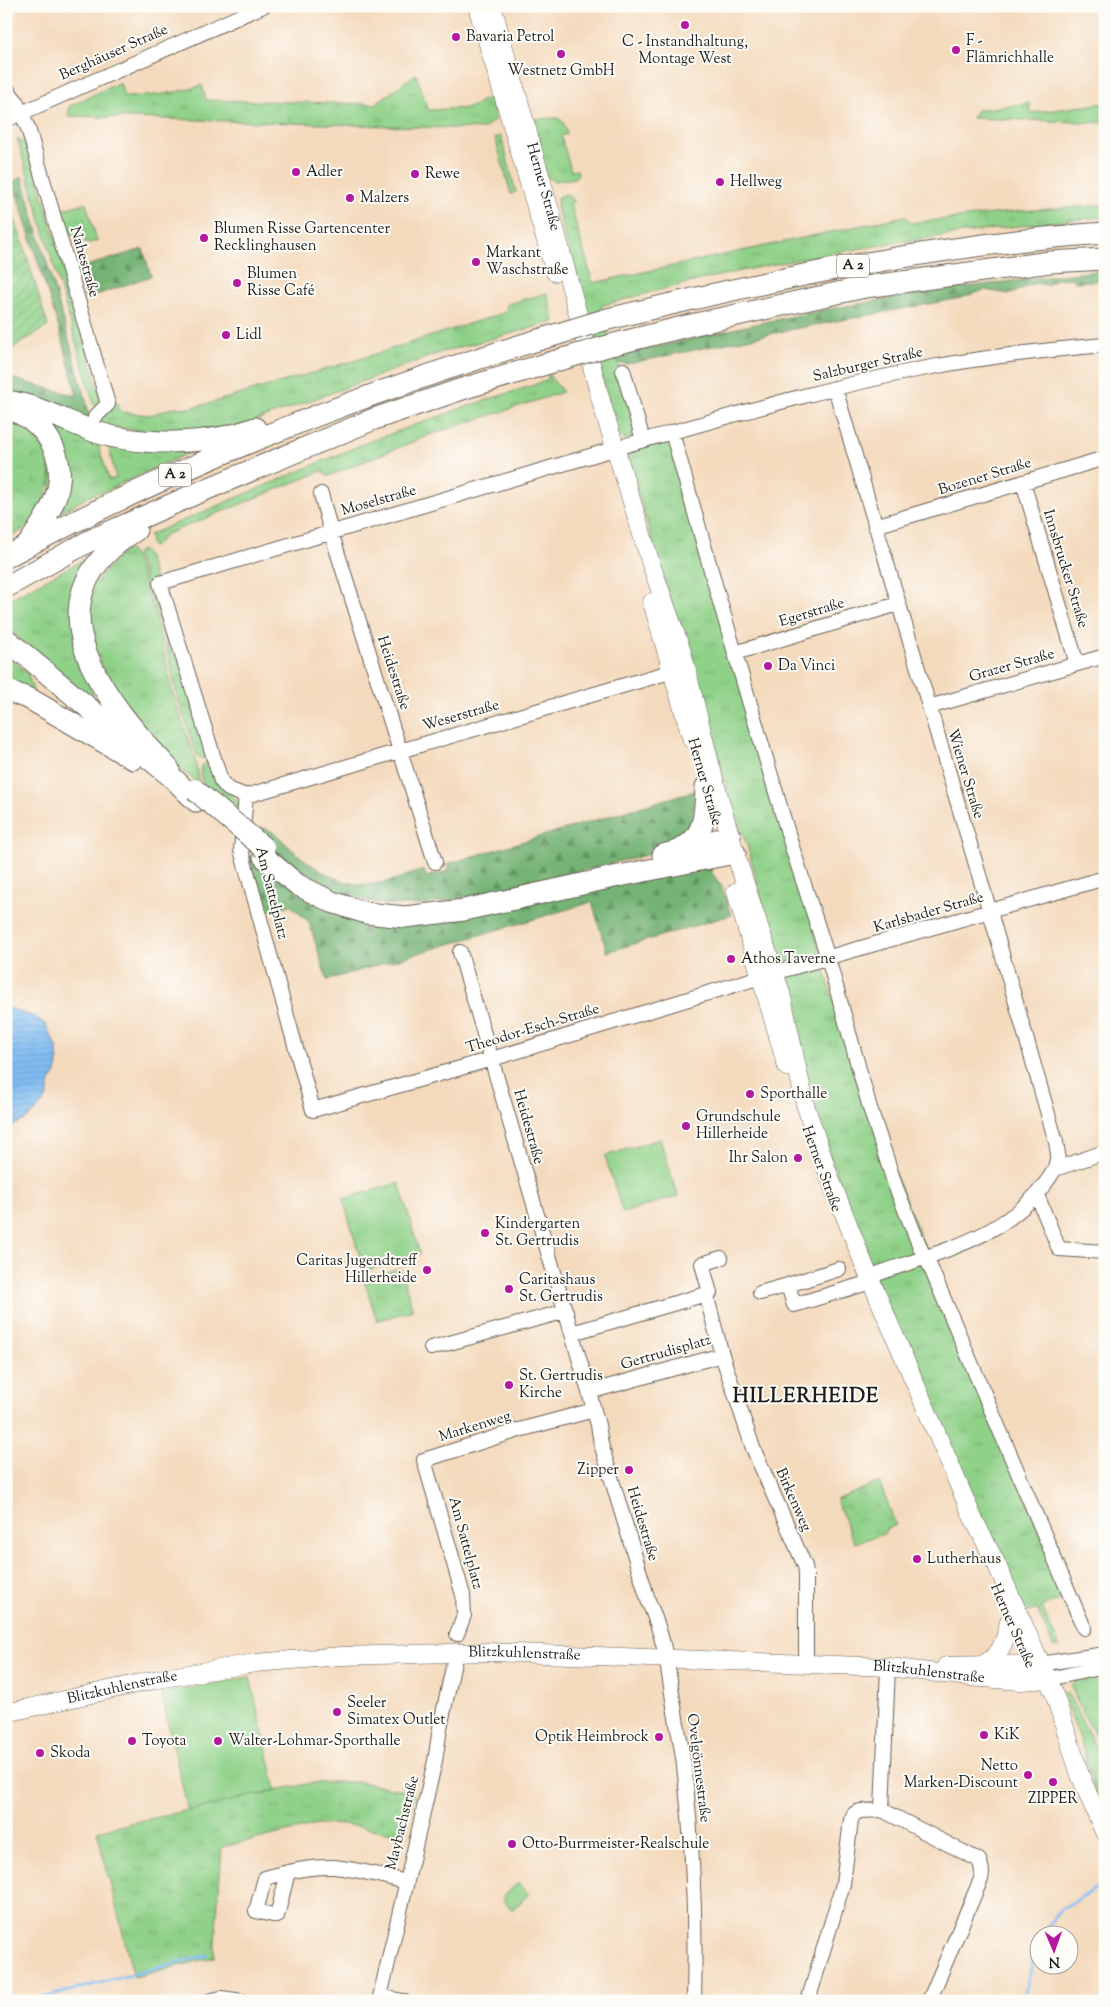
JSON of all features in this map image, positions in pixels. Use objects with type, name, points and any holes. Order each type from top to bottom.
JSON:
[{"type":"highway","name":"A 2","points":[[6,556],[121,499],[213,457],[325,412],[431,373],[604,320],[736,288],[865,263],[1006,243],[1105,232]]},
{"type":"highway","name":"A 2","points":[[6,587],[91,540],[195,494],[374,419],[462,388],[612,345],[691,325],[866,287],[1050,262],[1105,259]]},
{"type":"highway","points":[[6,401],[25,405],[98,428],[128,440],[175,443],[242,433],[285,416],[325,412]]},
{"type":"highway","points":[[6,409],[29,417],[44,431],[56,454],[59,472],[54,502],[28,545]]},
{"type":"highway","points":[[195,494],[122,539],[103,556],[86,581],[79,607],[81,638],[95,675],[130,726],[169,769],[196,795],[298,885],[332,902],[366,913],[404,918],[464,910],[614,877],[728,846]]},
{"type":"highway","points":[[6,630],[169,769]]},
{"type":"highway","points":[[6,639],[175,780],[196,795]]},
{"type":"highway","points":[[6,690],[30,698],[196,795]]},
{"type":"highway","points":[[672,852],[691,844],[697,837],[704,818],[706,787]]},
{"type":"highway","points":[[264,853],[330,893],[358,903],[396,908],[444,906],[467,902],[672,852],[728,846]]},
{"type":"main road","name":"Herner Straße","points":[[477,6],[613,451],[651,564],[728,846],[768,975],[794,1095],[816,1163],[962,1493],[996,1561],[1038,1672]]},
{"type":"main road","name":"Herner Straße","points":[[492,6],[554,221],[613,451]]},
{"type":"main road","name":"Herner Straße","points":[[679,669],[706,787],[728,846]]},
{"type":"main road","name":"Herner Straße","points":[[869,1281],[1009,1622],[1057,1703],[1080,1776],[1105,1834]]},
{"type":"main road","points":[[982,1665],[998,1655],[1005,1642],[1009,1622]]},
{"type":"main road","name":"Blitzkuhlenstraße","points":[[6,1713],[136,1684],[255,1663],[336,1656],[488,1652],[888,1667],[982,1665],[1038,1672]]},
{"type":"main road","name":"Blitzkuhlenstraße","points":[[888,1667],[970,1677],[1038,1672]]},
{"type":"street","name":"Berghäuser Straße","points":[[7,119],[263,6]]},
{"type":"street","points":[[6,88],[16,101],[21,113]]},
{"type":"street","name":"Nahestraße","points":[[21,113],[28,128],[108,404],[98,428]]},
{"type":"street","name":"Salzburger Straße","points":[[613,451],[642,440],[835,388],[932,367],[1036,351],[1105,345]]},
{"type":"street","points":[[623,370],[642,440]]},
{"type":"street","name":"Wiener Straße","points":[[835,388],[1056,1142],[1058,1154],[1055,1169]]},
{"type":"street","points":[[672,432],[792,847],[828,958],[870,1108],[895,1185],[924,1257],[929,1264],[1084,1628]]},
{"type":"street","name":"Moselstraße","points":[[246,796],[228,789],[221,781],[160,583],[613,451]]},
{"type":"street","name":"Bozener Straße","points":[[875,526],[1105,458]]},
{"type":"street","name":"Innsbrucker Straße","points":[[1023,482],[1077,664]]},
{"type":"street","name":"Heidestraße","points":[[322,494],[331,532],[435,862]]},
{"type":"street","name":"Egerstraße","points":[[735,652],[898,604]]},
{"type":"street","name":"Grazer Straße","points":[[929,708],[1105,656]]},
{"type":"street","name":"Weserstraße","points":[[246,796],[679,669]]},
{"type":"street","name":"Am Sattelplatz","points":[[246,796],[241,850],[313,1110]]},
{"type":"street","name":"Karlsbader Straße","points":[[768,975],[1105,878]]},
{"type":"street","name":"Heidestraße","points":[[460,952],[566,1311],[594,1410],[601,1444],[668,1659]]},
{"type":"street","name":"Theodor-Esch-Straße","points":[[313,1110],[492,1059],[768,975]]},
{"type":"street","points":[[788,1285],[794,1305],[869,1281],[924,1257],[987,1233],[1005,1223],[1036,1194],[1046,1184],[1055,1169],[1105,1152]]},
{"type":"street","points":[[1036,1194],[1059,1248],[1105,1252]]},
{"type":"street","name":"Gertrudisplatz","points":[[589,1392],[722,1355],[706,1294],[710,1293],[702,1264],[721,1258]]},
{"type":"street","points":[[760,1293],[839,1269]]},
{"type":"street","points":[[572,1332],[706,1294]]},
{"type":"street","points":[[431,1348],[566,1311]]},
{"type":"street","name":"Birkenweg","points":[[722,1355],[754,1448],[806,1573],[806,1664]]},
{"type":"street","name":"Markenweg","points":[[424,1460],[519,1430],[594,1410]]},
{"type":"street","name":"Am Sattelplatz","points":[[424,1460],[463,1596],[464,1615],[457,1634]]},
{"type":"street","name":"Maybachstraße","points":[[379,1998],[435,1761],[456,1653]]},
{"type":"street","points":[[1038,1672],[1105,1654]]},
{"type":"street","name":"Ovelgönnestraße","points":[[668,1659],[684,1764],[689,1822],[696,1938],[694,2001]]},
{"type":"street","points":[[882,1810],[888,1667]]},
{"type":"street","points":[[1038,1672],[1105,1667]]},
{"type":"street","points":[[808,2001],[844,1884],[851,1820],[854,1814],[860,1811],[882,1810],[979,1860],[983,1872],[929,2001]]},
{"type":"street","points":[[288,1872],[318,1867],[333,1867],[406,1882]]},
{"type":"street","points":[[379,1998],[403,2001]]},
{"type":"street","points":[[218,2000],[243,2001]]},
{"type":"green space","points":[[416,74],[428,110],[469,108],[489,97],[496,119],[483,129],[68,116],[70,106],[120,82],[124,97],[183,91],[202,85],[206,100],[375,104]]},
{"type":"green space","points":[[1029,103],[1031,113],[1105,103],[1105,123],[972,118],[977,110]]},
{"type":"green space","points":[[558,118],[563,122],[567,134],[561,136],[571,171],[577,170],[578,173],[575,178],[554,181],[548,178],[526,119]]},
{"type":"green space","points":[[501,136],[516,192],[511,194],[495,138]]},
{"type":"green space","points":[[17,138],[29,147],[103,406],[100,408],[94,405]]},
{"type":"green space","points":[[22,176],[86,400],[90,422],[6,393],[6,377],[77,396],[64,345],[13,182]]},
{"type":"green space","points":[[6,194],[48,326],[6,354]]},
{"type":"green space","points":[[566,194],[574,201],[570,203],[593,283],[905,216],[911,223],[1021,211],[1105,205],[1105,217],[950,235],[862,248],[731,273],[601,306],[615,356],[619,363],[619,374],[637,434],[634,438],[623,439],[617,434],[557,207],[558,197]]},
{"type":"green space","points":[[86,203],[97,241],[86,244],[83,233],[66,236],[59,210]]},
{"type":"green space","points":[[143,249],[151,276],[85,299],[76,269]]},
{"type":"green space","points":[[1105,270],[1105,280],[1076,282],[1071,278],[1056,279],[1047,285],[1036,283],[1009,294],[985,290],[961,298],[799,328],[627,364],[619,363],[616,357],[630,352],[750,325],[851,305],[952,289]]},
{"type":"green space","points":[[547,293],[554,322],[442,352],[247,424],[191,435],[104,427],[100,421],[105,409],[115,403],[119,404],[118,409],[121,412],[151,415],[174,407],[190,408],[211,403],[363,358],[506,312],[507,304]]},
{"type":"green space","points":[[548,374],[563,392],[432,434],[328,476],[322,471],[167,534],[153,547],[150,544],[151,539],[149,535],[158,531],[368,442],[465,407],[534,385],[548,379]]},
{"type":"green space","points":[[6,411],[21,417],[55,465],[38,520],[6,540]]},
{"type":"green space","points":[[47,424],[96,438],[109,480],[116,478],[107,441],[210,444],[100,494],[98,492],[53,517]]},
{"type":"green space","points":[[664,438],[669,441],[814,931],[852,1067],[1066,1597],[1042,1607],[1060,1648],[1053,1646],[1037,1609],[1027,1613],[1013,1591],[882,1297],[806,1091],[797,1028],[747,845],[731,805],[695,670],[688,658],[626,454],[629,450]]},
{"type":"green space","points":[[128,549],[134,555],[156,617],[173,694],[195,759],[200,785],[165,757],[115,692],[87,634],[92,585]]},
{"type":"green space","points":[[143,550],[149,560],[208,758],[205,759],[197,756],[178,699],[162,628],[137,558],[137,552]]},
{"type":"green space","points":[[94,554],[74,645],[95,701],[6,628],[6,601]]},
{"type":"green space","points":[[6,653],[28,674],[34,694],[6,685]]},
{"type":"green space","points":[[207,762],[210,763],[239,804],[242,821],[207,791],[201,775],[201,766]]},
{"type":"green space","points":[[694,791],[693,825],[671,849],[535,882],[422,905],[377,903],[349,896],[312,879],[298,870],[254,832],[260,828],[271,831],[305,860],[326,874],[350,883],[375,884],[424,870],[426,877],[449,871],[447,864]]},
{"type":"green space","points":[[249,855],[268,870],[359,918],[711,864],[712,873],[722,887],[731,915],[607,952],[592,902],[327,980],[309,922],[290,905],[263,913]]},
{"type":"green space","points":[[660,1139],[678,1196],[623,1213],[605,1156]]},
{"type":"green space","points":[[399,1183],[420,1254],[364,1271],[343,1199]]},
{"type":"green space","points":[[400,1268],[413,1310],[377,1321],[364,1280]]},
{"type":"green space","points":[[879,1482],[896,1525],[886,1529],[884,1534],[854,1543],[836,1500]]},
{"type":"green space","points":[[1105,1675],[1105,1753],[1077,1702],[1071,1685],[1078,1679]]},
{"type":"green space","name":"Walter-Lohmar-Sporthalle","points":[[250,1677],[276,1790],[188,1811],[161,1693]]},
{"type":"green space","points":[[1067,1692],[1105,1764],[1105,1819],[1095,1794],[1081,1741],[1062,1694]]},
{"type":"green space","points":[[358,1782],[413,1792],[403,1835],[344,1824],[317,1825],[222,1847],[214,1957],[134,1977],[97,1831],[276,1790],[312,1783]]},
{"type":"green space","points":[[518,1883],[529,1894],[512,1910],[502,1898]]},
{"type":"water","points":[[6,1007],[35,1017],[45,1024],[57,1047],[58,1065],[56,1073],[50,1082],[47,1097],[36,1111],[25,1120],[6,1129]]},
{"type":"waterway","points":[[1049,1924],[1061,1909],[1105,1883]]},
{"type":"waterway","points":[[31,2001],[207,1955]]},
{"type":"waterway","points":[[1023,2001],[1030,1974]]},
{"type":"place","name":"C - Instandhaltung, Montage West","points":[[685,25]]},
{"type":"place","name":"Bavaria Petrol","points":[[456,37]]},
{"type":"place","name":"F - Flämrichhalle","points":[[956,50]]},
{"type":"place","name":"Westnetz GmbH","points":[[561,54]]},
{"type":"place","name":"Adler","points":[[296,172]]},
{"type":"place","name":"Rewe","points":[[415,174]]},
{"type":"place","name":"Hellweg","points":[[720,182]]},
{"type":"place","name":"Malzers","points":[[350,198]]},
{"type":"place","name":"Blumen Risse Gartencenter Recklinghausen","points":[[204,238]]},
{"type":"place","name":"Markant Waschstraße","points":[[476,262]]},
{"type":"place","name":"Blumen Risse Café","points":[[237,283]]},
{"type":"place","name":"Lidl","points":[[226,335]]},
{"type":"place","name":"Da Vinci","points":[[768,666]]},
{"type":"place","name":"Athos Taverne","points":[[731,959]]},
{"type":"place","name":"Sporthalle","points":[[750,1094]]},
{"type":"place","name":"Grundschule Hillerheide","points":[[686,1126]]},
{"type":"place","name":"Ihr Salon","points":[[798,1158]]},
{"type":"place","name":"Kindergarten St. Gertrudis","points":[[485,1233]]},
{"type":"place","name":"Caritas Jugendtreff Hillerheide","points":[[427,1270]]},
{"type":"place","name":"Caritashaus St. Gertrudis","points":[[509,1289]]},
{"type":"place","name":"St. Gertrudis Kirche","points":[[509,1385]]},
{"type":"place","name":"Zipper","points":[[629,1470]]},
{"type":"place","name":"Lutherhaus","points":[[917,1559]]},
{"type":"place","name":"Seeler Simatex Outlet","points":[[337,1712]]},
{"type":"place","name":"KiK","points":[[984,1735]]},
{"type":"place","name":"Optik Heimbrock","points":[[659,1737]]},
{"type":"place","name":"Toyota","points":[[132,1741]]},
{"type":"place","name":"Walter-Lohmar-Sporthalle","points":[[218,1741]]},
{"type":"place","name":"Skoda","points":[[40,1753]]},
{"type":"place","name":"Netto Marken-Discount","points":[[1028,1775]]},
{"type":"place","name":"ZIPPER","points":[[1053,1782]]},
{"type":"place","name":"Otto-Burrmeister-Realschule","points":[[512,1844]]},
{"type":"district","name":"HILLERHEIDE","points":[[806,1397]]}]
